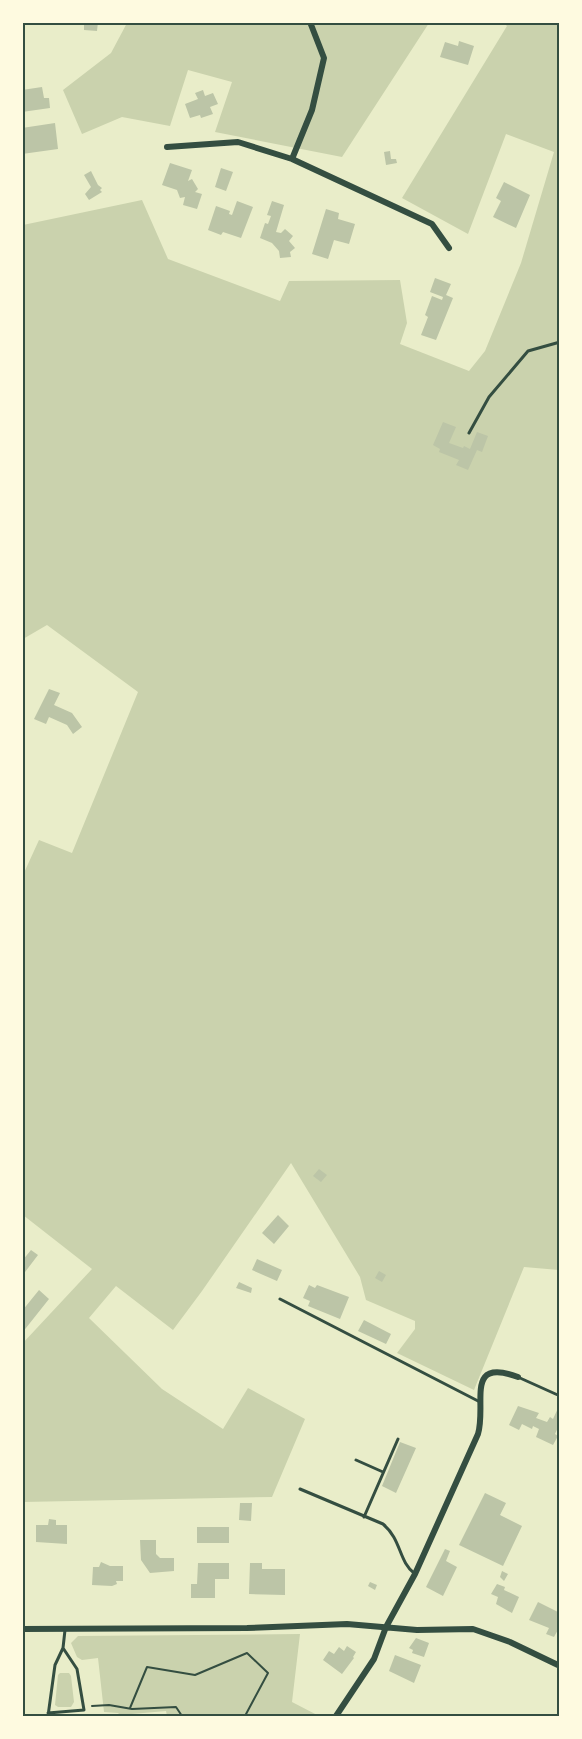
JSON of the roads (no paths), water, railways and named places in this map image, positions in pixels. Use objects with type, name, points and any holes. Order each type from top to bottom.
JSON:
[{"type":"street","points":[[292,159],[312,110],[324,58],[310,22]]},
{"type":"street","points":[[167,147],[238,142],[292,159],[432,224],[449,248]]},
{"type":"street","points":[[336,1716],[374,1659],[386,1627],[415,1574],[478,1434],[481,1423],[480,1383],[491,1372],[504,1372],[518,1377]]},
{"type":"street","points":[[22,1629],[300,1627],[347,1624],[417,1630],[473,1629],[510,1642],[560,1666]]},
{"type":"lane","points":[[470,433],[489,398],[528,351],[560,342]]},
{"type":"lane","points":[[280,1299],[480,1402]]},
{"type":"lane","points":[[518,1377],[560,1396]]},
{"type":"lane","points":[[364,1516],[398,1438]]},
{"type":"lane","points":[[356,1460],[383,1472]]},
{"type":"lane","points":[[300,1489],[382,1524],[392,1532],[407,1568],[415,1574]]},
{"type":"lane","points":[[63,1648],[77,1669],[84,1710],[48,1715],[55,1665],[63,1648],[65,1630]]}]
